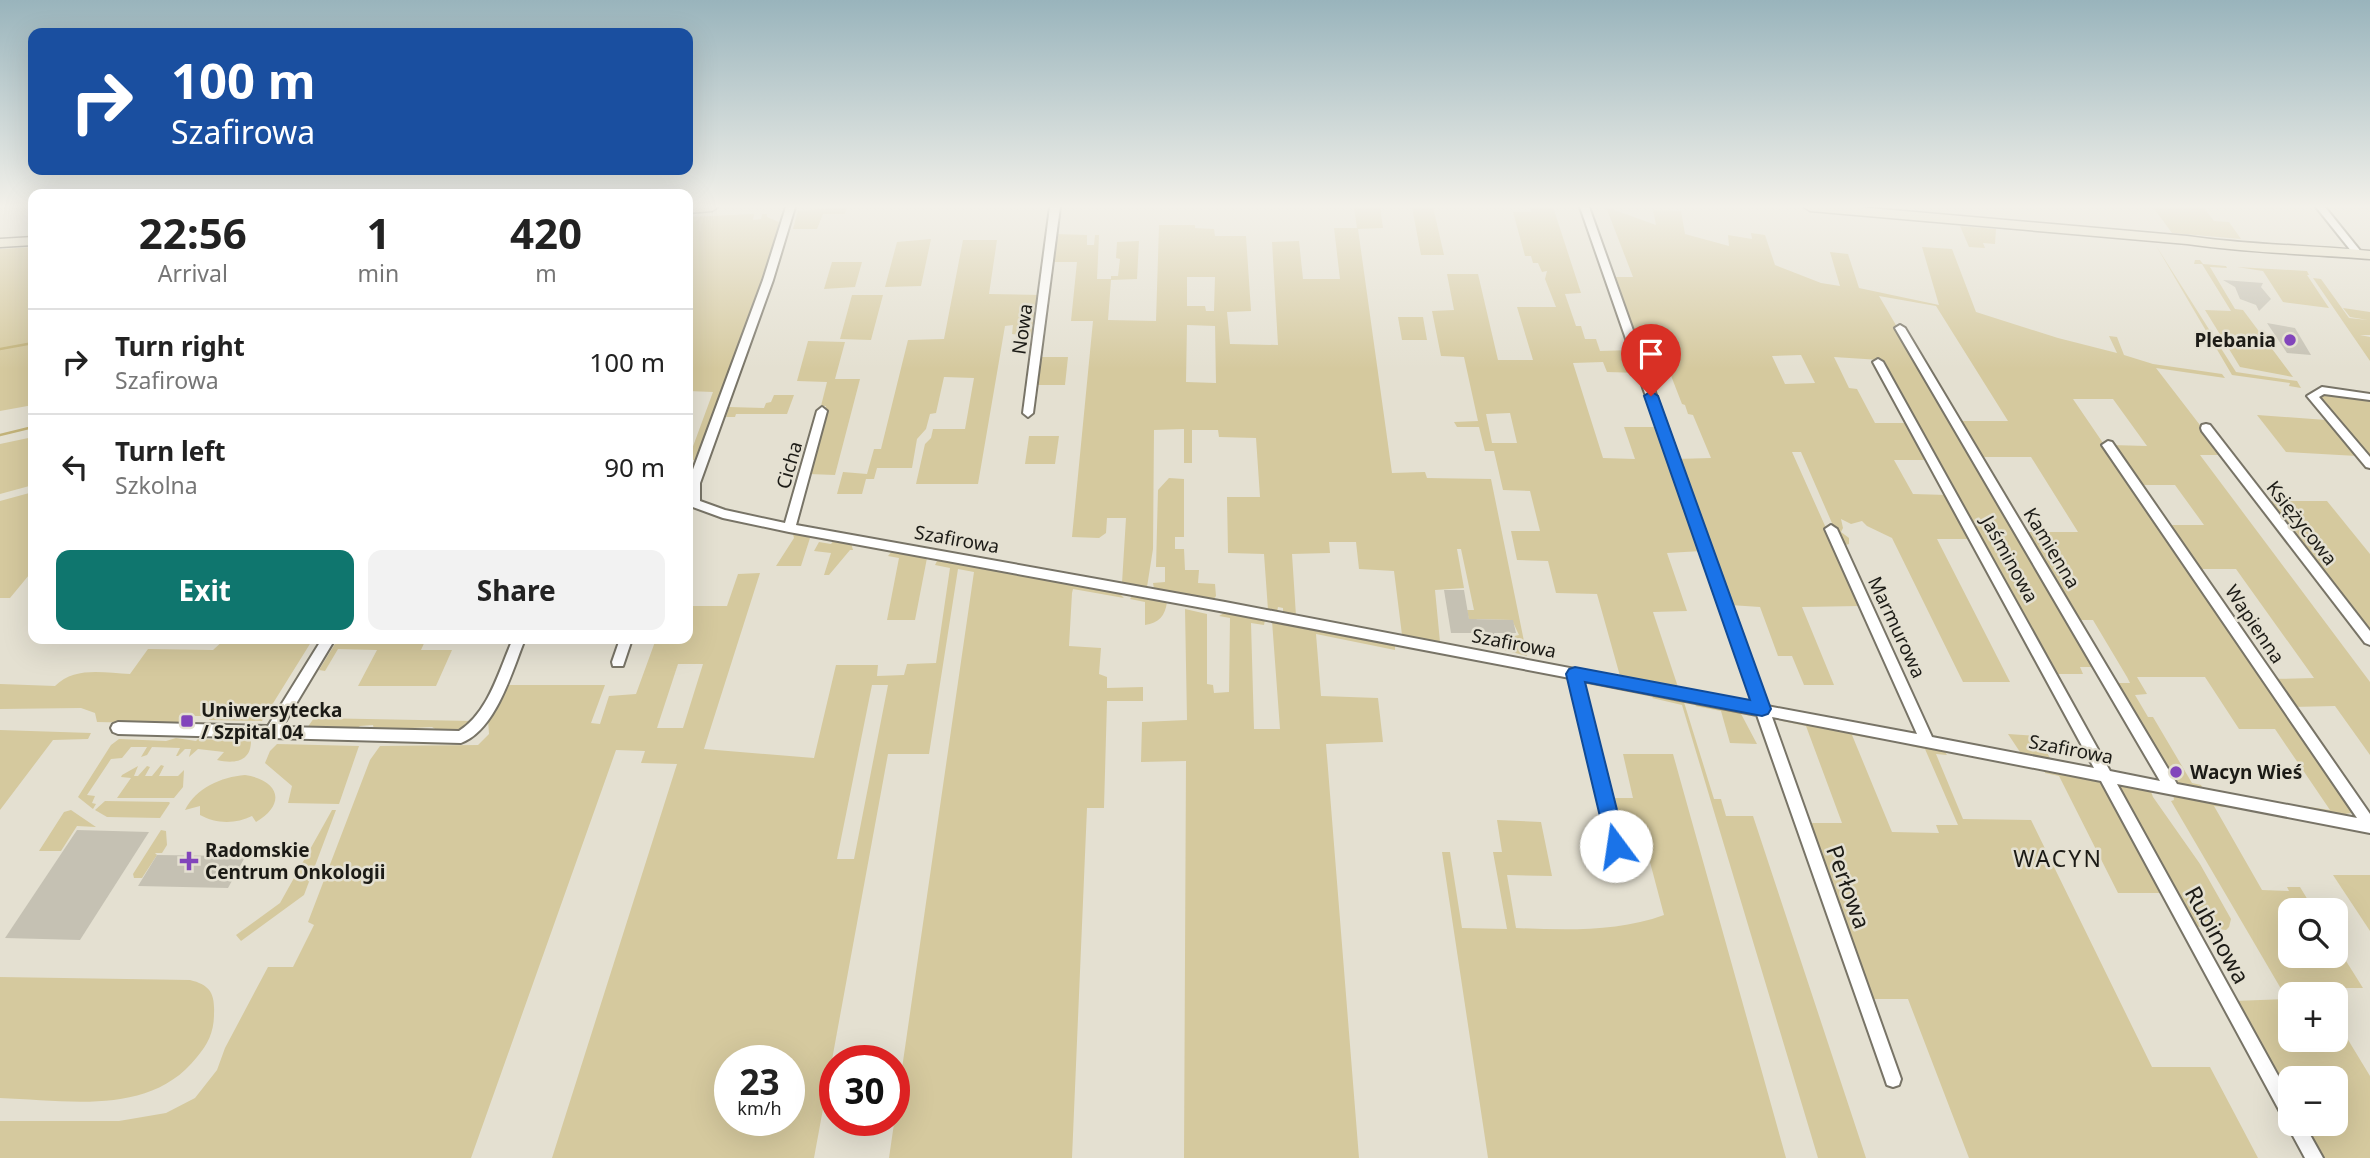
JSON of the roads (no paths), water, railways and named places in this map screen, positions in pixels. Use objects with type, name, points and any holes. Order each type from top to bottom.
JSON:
[{"type":"street","points":[[693,491],[774,261]]},
{"type":"street","name":"Nowa","points":[[1028,413],[1048,261]]},
{"type":"street","points":[[1603,261],[1762,709]]},
{"type":"street","name":"Kamienna","points":[[1900,328],[2172,788]]},
{"type":"street","name":"Jaśminowa","points":[[1878,362],[2105,775]]},
{"type":"street","points":[[2370,397],[2316,391],[2312,396],[2370,464]]},
{"type":"street","name":"Cicha","points":[[789,528],[822,411]]},
{"type":"street","name":"Księżycowa","points":[[2206,428],[2370,640]]},
{"type":"street","name":"Wapienna","points":[[2108,445],[2370,826]]},
{"type":"street","name":"Szafirowa","points":[[693,505],[789,528],[1762,709],[2370,826]]},
{"type":"street","name":"Marmurowa","points":[[1830,529],[1927,741]]},
{"type":"street","points":[[271,733],[326,644]]},
{"type":"street","points":[[118,728],[461,737],[472,730],[484,715],[517,644]]},
{"type":"street","points":[[618,662],[624,644]]},
{"type":"street","points":[[1575,674],[1616,846]]},
{"type":"street","name":"Perłowa","points":[[1762,709],[1893,1079]]},
{"type":"street","name":"Rubinowa","points":[[2105,775],[2278,1092]]},
{"type":"street","points":[[2302,1136],[2314,1158]]},
{"type":"waterway","points":[[0,349],[28,344]]},
{"type":"waterway","points":[[0,435],[28,428]]},
{"type":"place","name":"Plebania","points":[[2290,340]]},
{"type":"place","name":"Uniwersytecka / Szpital 04","points":[[187,721]]},
{"type":"place","name":"Wacyn Wieś","points":[[2176,772]]},
{"type":"place","name":"Radomskie Centrum Onkologii","points":[[189,861]]},
{"type":"district","name":"WACYN","points":[[2058,859]]}]
